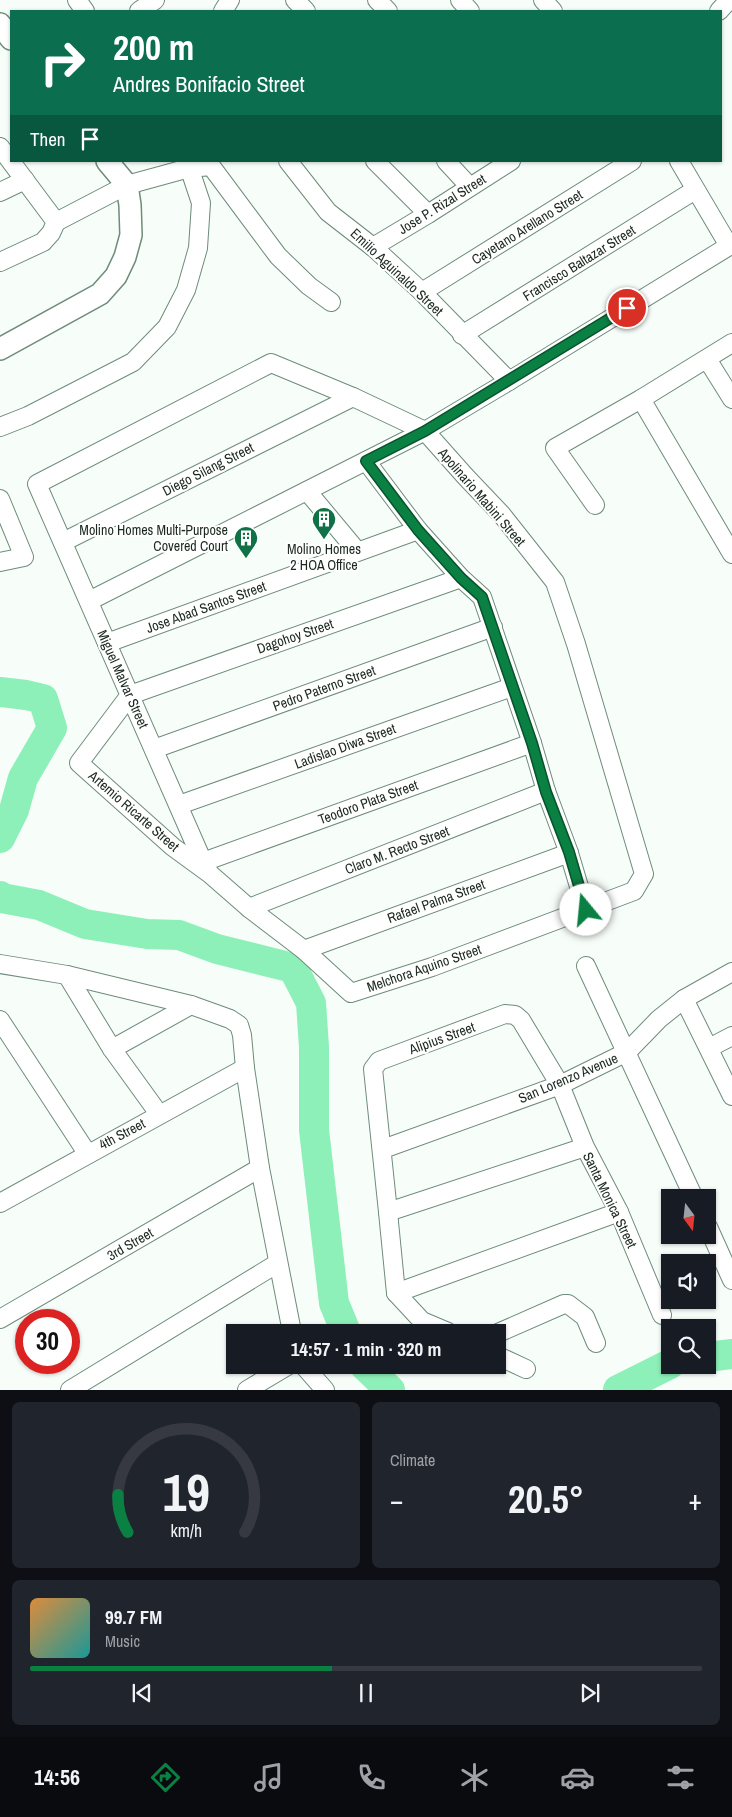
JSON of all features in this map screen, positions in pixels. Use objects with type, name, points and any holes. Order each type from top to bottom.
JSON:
[{"type":"street","points":[[140,10],[155,0]]},
{"type":"street","points":[[295,0],[305,10]]},
{"type":"street","points":[[377,0],[387,10]]},
{"type":"street","points":[[460,0],[469,10]]},
{"type":"street","points":[[543,0],[552,10]]},
{"type":"street","points":[[720,10],[729,0]]},
{"type":"street","points":[[0,24],[10,38]]},
{"type":"street","points":[[0,147],[10,160]]},
{"type":"street","points":[[11,162],[56,222]]},
{"type":"street","points":[[0,350],[100,294],[116,276],[131,235],[130,205],[127,185],[109,162]]},
{"type":"street","name":"Emilio Aguinaldo Street","points":[[289,162],[328,212],[373,246],[422,292],[509,381]]},
{"type":"street","points":[[376,162],[428,214]]},
{"type":"street","points":[[447,162],[470,187]]},
{"type":"street","name":"Jose P. Rizal Street","points":[[373,246],[428,214],[509,162]]},
{"type":"street","name":"Cayetano Arellano Street","points":[[422,292],[630,162]]},
{"type":"street","points":[[89,601],[425,431],[729,246],[680,162]]},
{"type":"street","points":[[0,427],[28,416],[133,362],[167,327],[186,290],[198,248],[200,203],[188,165]]},
{"type":"street","points":[[0,262],[42,242],[51,233],[56,222],[127,185],[188,165],[211,166],[278,256],[310,286],[331,302]]},
{"type":"street","points":[[0,192],[25,180]]},
{"type":"street","name":"Francisco Baltazar Street","points":[[462,335],[695,190]]},
{"type":"street","points":[[595,505],[555,448],[707,360],[732,343]]},
{"type":"street","points":[[707,360],[732,399]]},
{"type":"street","name":"Apolinario Mabini Street","points":[[37,484],[271,363],[352,397],[425,431],[502,516],[555,582],[576,644],[644,874],[634,891],[586,910]]},
{"type":"street","name":"Diego Silang Street","points":[[63,542],[352,397]]},
{"type":"street","points":[[641,399],[732,554]]},
{"type":"street","points":[[366,461],[418,530],[461,578],[482,597],[532,743],[546,792],[569,852],[586,910]]},
{"type":"street","name":"Miguel Malvar Street","points":[[37,484],[207,868]]},
{"type":"street","points":[[307,491],[357,552]]},
{"type":"street","points":[[0,501],[24,557],[0,562]]},
{"type":"street","name":"Jose Abad Santos Street","points":[[108,643],[418,530]]},
{"type":"street","name":"Dagohoy Street","points":[[130,695],[461,578]]},
{"type":"street","name":"Pedro Paterno Street","points":[[154,749],[493,627]]},
{"type":"street","name":"Ladislao Diwa Street","points":[[179,805],[512,687]]},
{"type":"street","name":"Artemio Ricarte Street","points":[[130,695],[79,763],[173,847],[207,868]]},
{"type":"street","name":"Teodoro Plata Street","points":[[207,868],[532,743]]},
{"type":"street","name":"Claro M. Recto Street","points":[[249,908],[546,792]]},
{"type":"street","name":"Rafael Palma Street","points":[[304,950],[569,852]]},
{"type":"street","name":"Melchora Aquino Street","points":[[207,868],[249,908],[304,950],[351,993],[432,967],[586,910]]},
{"type":"street","points":[[0,964],[66,975],[191,1005],[230,1019],[239,1025],[242,1035],[260,1168],[290,1324]]},
{"type":"street","points":[[586,966],[690,1189]]},
{"type":"street","name":"San Lorenzo Avenue","points":[[383,1149],[560,1085],[627,1052],[658,1018],[684,999],[732,972]]},
{"type":"street","points":[[66,975],[112,1049],[159,1114]]},
{"type":"street","points":[[684,999],[732,1096]]},
{"type":"street","points":[[112,1049],[191,1005]]},
{"type":"street","name":"Alipius Street","points":[[383,1149],[373,1069],[379,1061],[506,1014]]},
{"type":"street","name":"Santa Monica Street","points":[[506,1014],[515,1015],[520,1020],[560,1085],[585,1147],[619,1212],[662,1315]]},
{"type":"street","points":[[0,1020],[87,1153]]},
{"type":"street","points":[[709,1048],[732,1036]]},
{"type":"street","name":"4th Street","points":[[2,1198],[245,1068]]},
{"type":"street","points":[[388,1212],[585,1147]]},
{"type":"street","points":[[383,1149],[396,1293],[422,1320],[431,1324]]},
{"type":"street","name":"3rd Street","points":[[0,1319],[260,1168]]},
{"type":"street","points":[[396,1293],[619,1212]]},
{"type":"street","points":[[716,1244],[732,1280]]},
{"type":"street","points":[[70,1390],[278,1263]]},
{"type":"street","points":[[506,1330],[564,1304],[568,1304],[585,1317],[596,1344]]},
{"type":"street","points":[[506,1360],[526,1370]]},
{"type":"street","points":[[247,1390],[274,1374]]},
{"type":"street","points":[[311,1374],[325,1390]]},
{"type":"waterway","points":[[0,692],[43,699],[52,728],[23,778],[14,810],[0,838]]},
{"type":"waterway","points":[[0,896],[39,905],[85,924],[147,934],[179,935],[217,949],[293,968],[311,1003],[314,1047],[314,1130],[334,1303],[343,1324]]},
{"type":"waterway","points":[[716,1356],[732,1354]]},
{"type":"waterway","points":[[618,1390],[661,1368]]},
{"type":"waterway","points":[[373,1374],[390,1390]]},
{"type":"place","name":"Molino Homes 2 HOA Office","points":[[324,540]]},
{"type":"place","name":"Molino Homes Multi-Purpose Covered Court","points":[[246,559]]},
{"type":"route","points":[[586,910],[569,852],[546,792],[532,743],[482,597],[461,578],[418,530],[366,461],[425,431],[627,308]]}]
